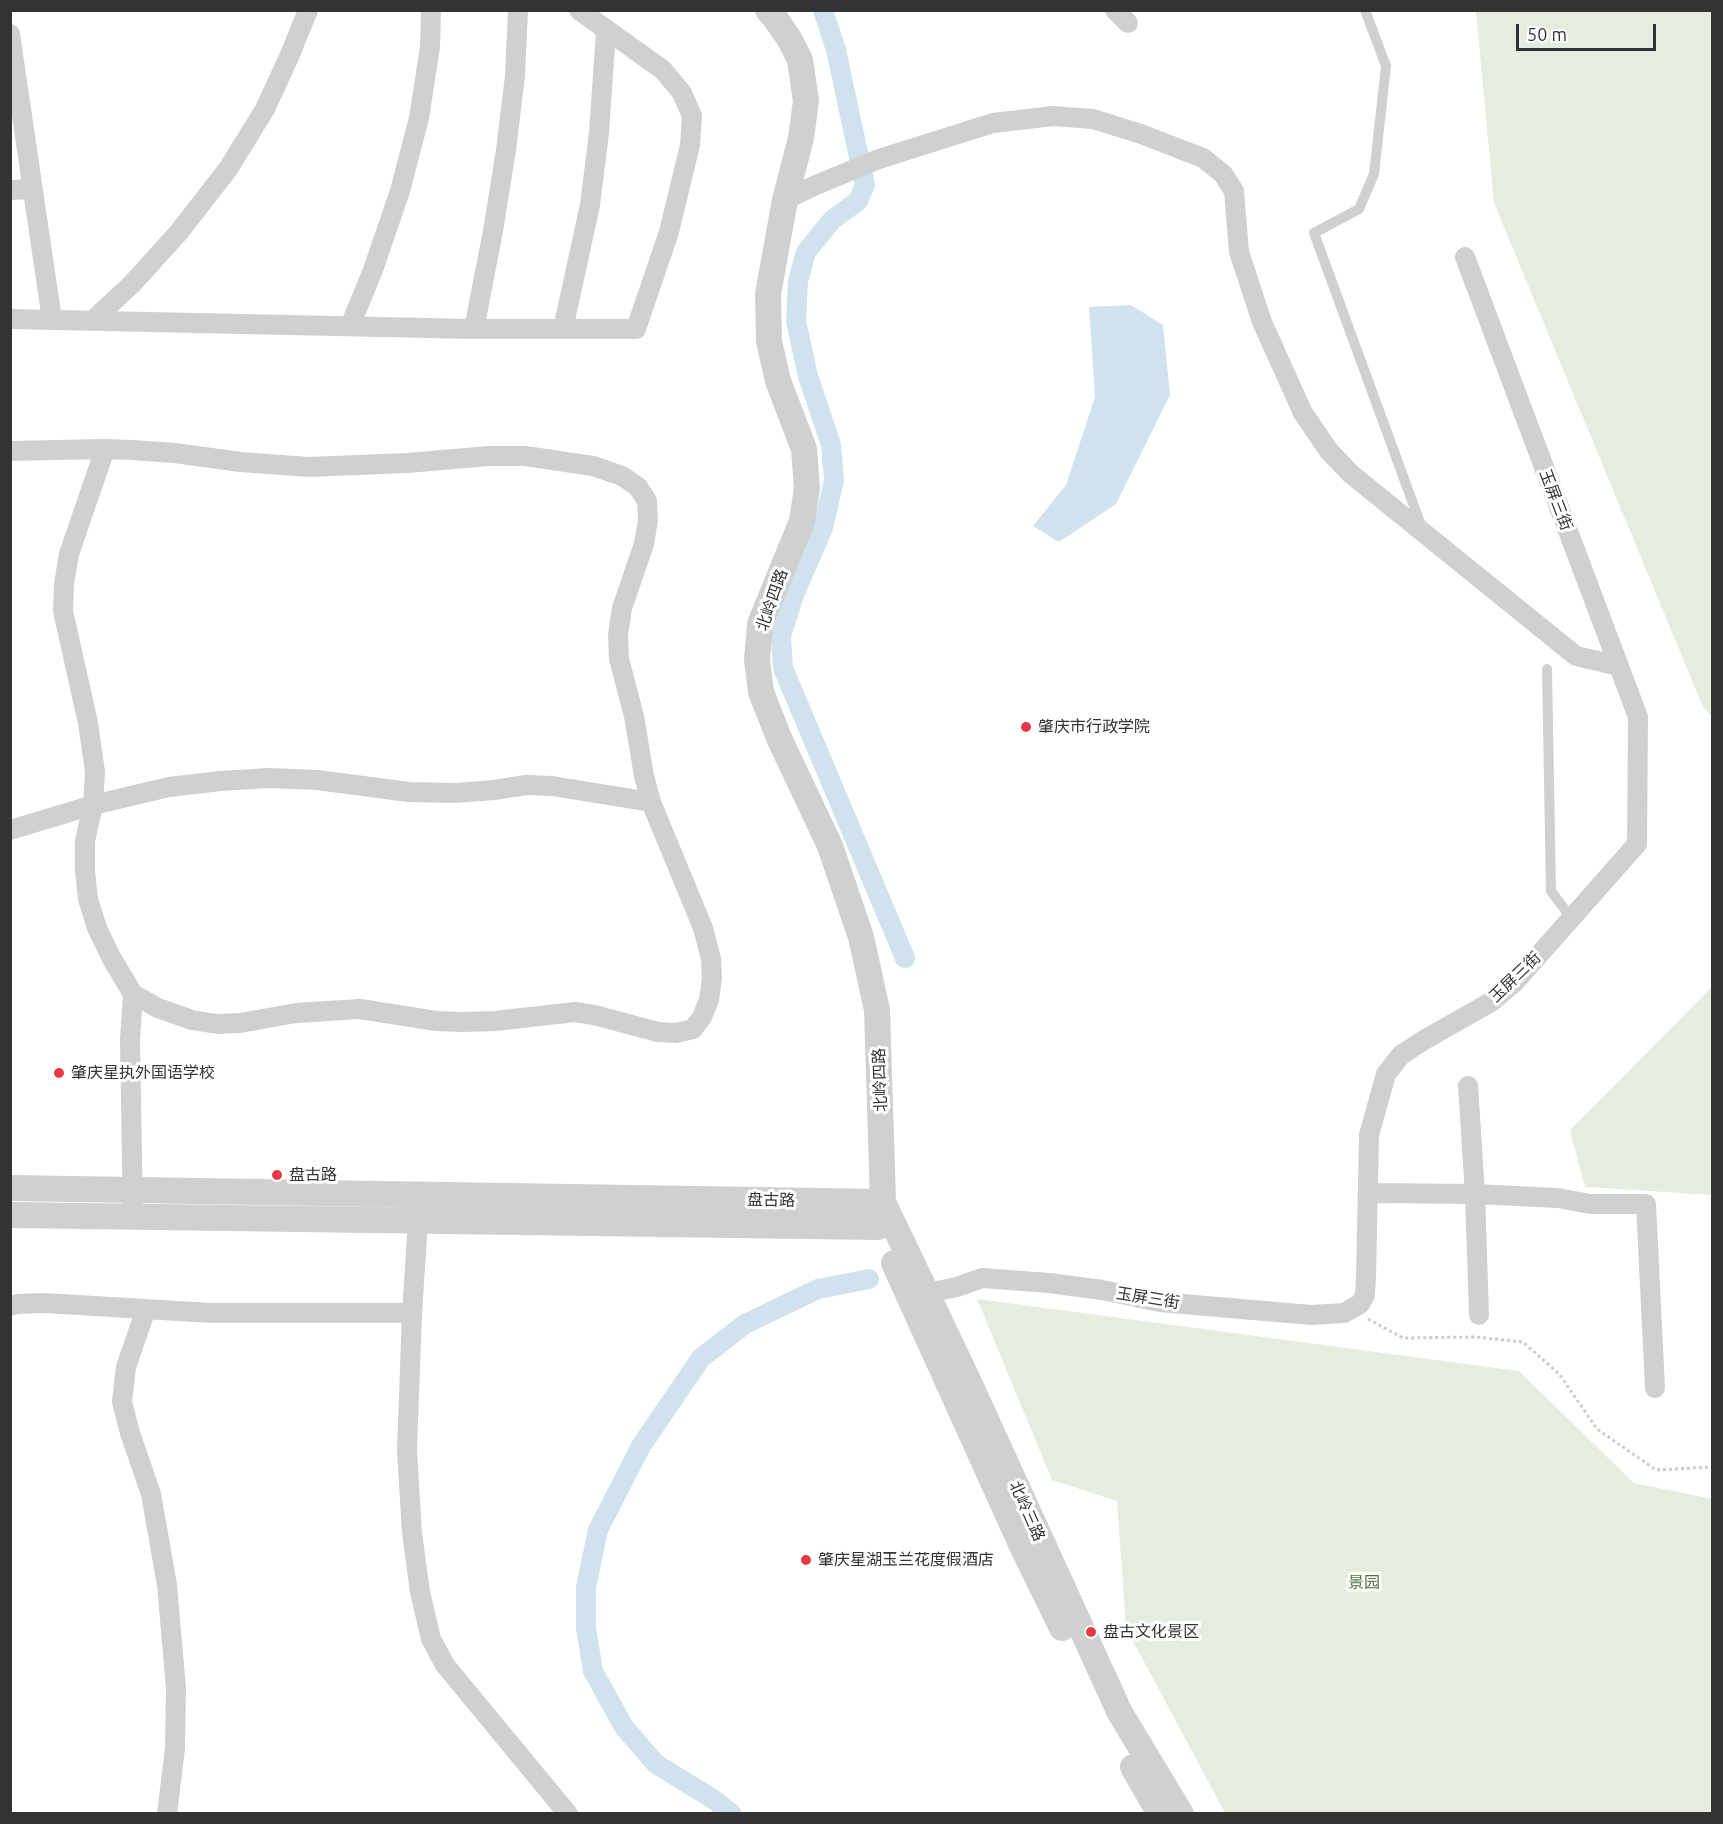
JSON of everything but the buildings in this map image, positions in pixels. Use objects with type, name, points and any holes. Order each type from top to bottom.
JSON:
[{"type":"street","points":[[92,321],[140,276],[228,169],[265,109],[308,10]]},
{"type":"street","points":[[350,326],[374,270],[403,180],[419,118],[430,47],[431,10]]},
{"type":"street","points":[[474,329],[506,150],[515,76],[518,10]]},
{"type":"street","points":[[10,319],[474,329],[636,329],[669,232],[690,145],[692,116],[682,93],[663,70],[579,10]]},
{"type":"street","name":"北岭四路","points":[[768,10],[790,40],[800,60],[806,101],[801,138],[785,200],[768,294],[769,341],[778,381],[804,449],[807,488],[802,521],[760,624],[757,660],[761,692],[779,738],[830,846],[861,937],[877,1010],[883,1202],[878,1227]]},
{"type":"street","points":[[563,329],[590,205],[599,133],[606,31]]},
{"type":"street","points":[[10,34],[52,320]]},
{"type":"street","points":[[785,200],[879,159],[993,123],[1053,116],[1093,119],[1141,134],[1203,158],[1223,174],[1234,191],[1239,252],[1262,322],[1303,413],[1329,451],[1351,474],[1576,656],[1619,666]]},
{"type":"street","points":[[10,190],[33,189]]},
{"type":"street","name":"玉屏三街","points":[[927,1293],[957,1287],[982,1278],[1049,1282],[1160,1302],[1311,1315],[1344,1313],[1360,1304],[1365,1295],[1369,1135],[1386,1074],[1401,1055],[1491,1002],[1515,982],[1637,844],[1638,717],[1465,257]]},
{"type":"street","points":[[105,449],[69,554],[64,584],[63,611],[88,723],[95,772],[93,805],[85,841],[88,899],[97,928],[132,994],[130,1040],[133,1217]]},
{"type":"street","points":[[10,451],[105,449],[175,453],[240,462],[309,467],[407,463],[489,456],[525,456],[593,466],[622,476],[638,487],[647,501],[648,520],[644,544],[622,608],[618,635],[619,659],[634,716],[644,776],[651,802],[703,928],[711,959],[710,1000],[693,1029],[676,1033],[658,1032],[575,1012],[495,1021],[463,1022],[436,1021],[360,1009],[296,1013],[240,1023],[217,1024],[192,1020],[169,1012],[132,994]]},
{"type":"street","points":[[10,830],[93,805],[169,787],[220,780],[269,778],[317,780],[409,792],[455,793],[526,785],[552,786],[651,802]]},
{"type":"street","points":[[1468,1086],[1475,1194],[1479,1315]]},
{"type":"street","name":"盘古路","points":[[10,1188],[883,1202]]},
{"type":"street","points":[[1368,1193],[1475,1194],[1558,1198],[1590,1204],[1646,1204],[1655,1388]]},
{"type":"street","points":[[539,1196],[539,1222]]},
{"type":"street","name":"北岭三路","points":[[883,1202],[1120,1713],[1181,1814]]},
{"type":"street","name":"盘古路","points":[[10,1215],[878,1227]]},
{"type":"street","points":[[418,1221],[407,1450],[411,1521],[420,1592],[431,1639],[445,1665],[568,1814]]},
{"type":"street","name":"北岭三路","points":[[878,1227],[1021,1544],[1109,1725],[1160,1814]]},
{"type":"street","points":[[10,1306],[44,1303],[212,1313],[412,1313]]},
{"type":"street","points":[[146,1309],[126,1367],[122,1402],[151,1494],[167,1585],[176,1688],[175,1748],[167,1814]]},
{"type":"lane","points":[[1365,10],[1386,66],[1374,174],[1359,209],[1314,233],[1424,533]]},
{"type":"lane","points":[[1547,669],[1551,891],[1571,918]]},
{"type":"path","points":[[1361,1315],[1403,1338],[1476,1337],[1523,1342],[1560,1376],[1597,1429],[1656,1470],[1713,1467]]},
{"type":"green space","points":[[1476,11],[1712,11],[1712,716],[1703,707],[1494,203]]},
{"type":"green space","points":[[1712,987],[1712,1195],[1585,1187],[1570,1130]]},
{"type":"green space","name":"景园","points":[[977,1299],[1519,1371],[1634,1483],[1712,1499],[1712,1813],[1225,1813],[1126,1628],[1117,1501],[1052,1480]]},
{"type":"water","points":[[1131,305],[1163,325],[1170,395],[1116,504],[1059,542],[1033,526],[1066,485],[1095,397],[1089,307]]},
{"type":"waterway","points":[[823,10],[836,50],[865,185],[858,201],[832,220],[806,252],[798,281],[796,321],[808,376],[831,445],[834,480],[823,528],[794,595],[781,636],[783,668],[905,958]]},
{"type":"waterway","points":[[732,1814],[713,1799],[656,1764],[624,1727],[593,1671],[586,1628],[586,1587],[598,1530],[641,1446],[701,1358],[745,1324],[818,1289],[869,1279]]},
{"type":"place","name":"肇庆市行政学院","points":[[1026,727]]},
{"type":"place","name":"肇庆星执外国语学校","points":[[59,1073]]},
{"type":"place","name":"盘古路","points":[[277,1175]]},
{"type":"place","name":"肇庆星湖玉兰花度假酒店","points":[[806,1560]]},
{"type":"place","name":"盘古文化景区","points":[[1091,1632]]}]
